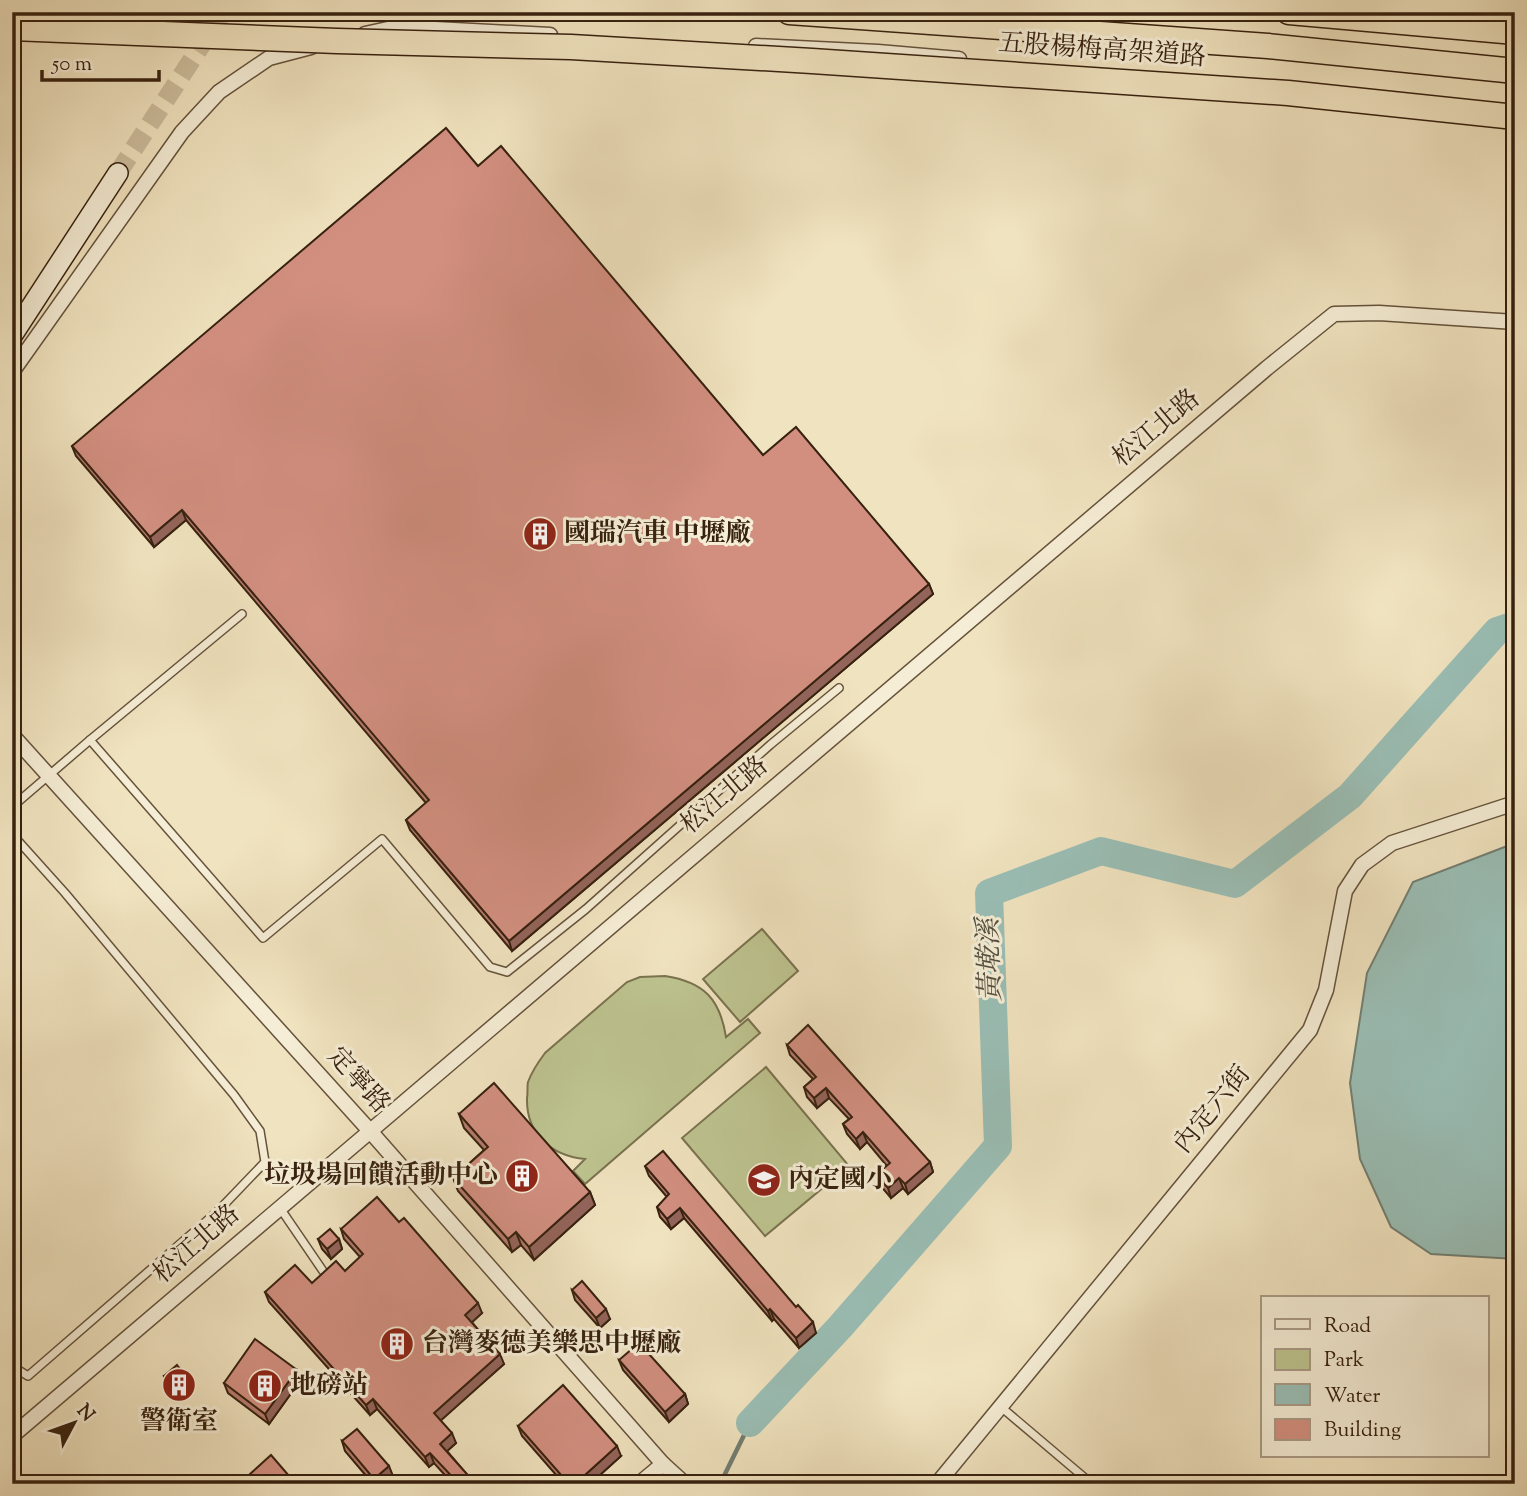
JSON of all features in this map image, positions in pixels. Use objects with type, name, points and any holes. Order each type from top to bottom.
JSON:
[{"type":"highway","points":[[789,12],[1268,46],[1515,71]]},
{"type":"highway","points":[[1289,12],[1515,32]]},
{"type":"highway","name":"五股楊梅高架道路","points":[[12,28],[571,47],[812,61],[1288,93],[1515,117]]},
{"type":"street","points":[[12,372],[182,132],[219,92],[269,58],[397,27],[878,52],[1515,108]]},
{"type":"street","points":[[14,333],[118,173]]},
{"type":"street","points":[[14,333],[27,331],[58,306]]},
{"type":"street","name":"松江北路","points":[[12,1436],[1266,368],[1334,314],[1379,313],[1515,322]]},
{"type":"street","name":"定寧路","points":[[12,736],[370,1131],[663,1464],[685,1484]]},
{"type":"street","name":"內定六街","points":[[937,1484],[1310,1030],[1326,990],[1345,891],[1362,865],[1392,843],[1515,803]]},
{"type":"street","points":[[639,1484],[663,1464]]},
{"type":"lane","points":[[12,807],[242,614]]},
{"type":"lane","points":[[90,740],[263,938],[382,839],[490,967],[507,972],[586,909],[770,745],[839,688]]},
{"type":"lane","points":[[12,834],[65,893],[234,1096],[260,1131],[265,1162],[218,1211],[28,1376],[12,1366]]},
{"type":"lane","points":[[279,1207],[323,1271]]},
{"type":"lane","points":[[1001,1406],[1092,1484]]},
{"type":"green space","points":[[762,929],[798,971],[740,1022],[703,979]]},
{"type":"green space","points":[[665,976],[690,983],[708,994],[719,1012],[726,1037],[748,1019],[760,1033],[585,1184],[573,1171],[585,1159],[551,1148],[536,1132],[528,1111],[528,1082],[545,1053],[627,982],[640,977]]},
{"type":"green space","points":[[766,1067],[849,1166],[765,1236],[682,1138]]},
{"type":"water","points":[[1515,843],[1515,1259],[1431,1254],[1391,1227],[1360,1159],[1350,1083],[1367,973],[1413,882]]},
{"type":"building","name":"國瑞汽車 中壢廠","points":[[446,128],[478,166],[501,146],[763,455],[796,427],[929,584],[509,941],[406,820],[429,800],[182,510],[150,537],[72,446]]},
{"type":"building","points":[[808,1025],[930,1162],[905,1184],[899,1178],[888,1188],[876,1175],[890,1163],[863,1132],[856,1139],[843,1124],[852,1117],[826,1088],[814,1098],[804,1087],[816,1077],[787,1045]]},
{"type":"building","name":"垃圾場回饋活動中心","points":[[494,1083],[590,1192],[529,1247],[516,1232],[508,1239],[453,1178],[488,1147],[459,1114]]},
{"type":"building","points":[[663,1151],[796,1307],[798,1305],[813,1322],[796,1338],[770,1309],[768,1311],[680,1208],[667,1219],[657,1207],[669,1194],[645,1166]]},
{"type":"building","name":"台灣麥德美樂思中壢廠","points":[[377,1197],[399,1222],[404,1218],[478,1303],[465,1315],[500,1354],[434,1413],[452,1433],[440,1444],[474,1482],[472,1484],[459,1484],[430,1453],[425,1457],[373,1399],[366,1405],[265,1292],[295,1265],[312,1283],[336,1261],[345,1271],[363,1254],[341,1229]]},
{"type":"building","points":[[330,1229],[339,1239],[327,1249],[318,1239]]},
{"type":"building","points":[[582,1281],[606,1309],[596,1318],[572,1290]]},
{"type":"building","name":"地磅站","points":[[255,1339],[297,1370],[265,1414],[224,1383]]},
{"type":"building","points":[[639,1343],[685,1394],[665,1412],[619,1360]]},
{"type":"building","points":[[177,1365],[185,1375],[173,1385],[164,1376]]},
{"type":"building","points":[[563,1385],[617,1446],[575,1484],[569,1484],[518,1426]]},
{"type":"building","points":[[357,1429],[389,1466],[374,1479],[342,1441]]},
{"type":"building","points":[[271,1455],[296,1484],[239,1484]]},
{"type":"waterway","name":"黃墘溪","points":[[750,1423],[840,1327],[998,1146],[989,893],[1101,851],[1235,884],[1350,796],[1497,631],[1515,625]]},
{"type":"waterway","name":"黃墘溪","points":[[731,1484],[724,1476],[750,1423]]},
{"type":"tunnel","points":[[118,173],[223,12]]},
{"type":"place","name":"國瑞汽車 中壢廠","points":[[540,534]]},
{"type":"place","name":"垃圾場回饋活動中心","points":[[522,1176]]},
{"type":"place","name":"內定國小","points":[[764,1180]]},
{"type":"place","name":"台灣麥德美樂思中壢廠","points":[[397,1344]]},
{"type":"place","name":"警衛室","points":[[179,1385]]},
{"type":"place","name":"地磅站","points":[[265,1386]]}]
